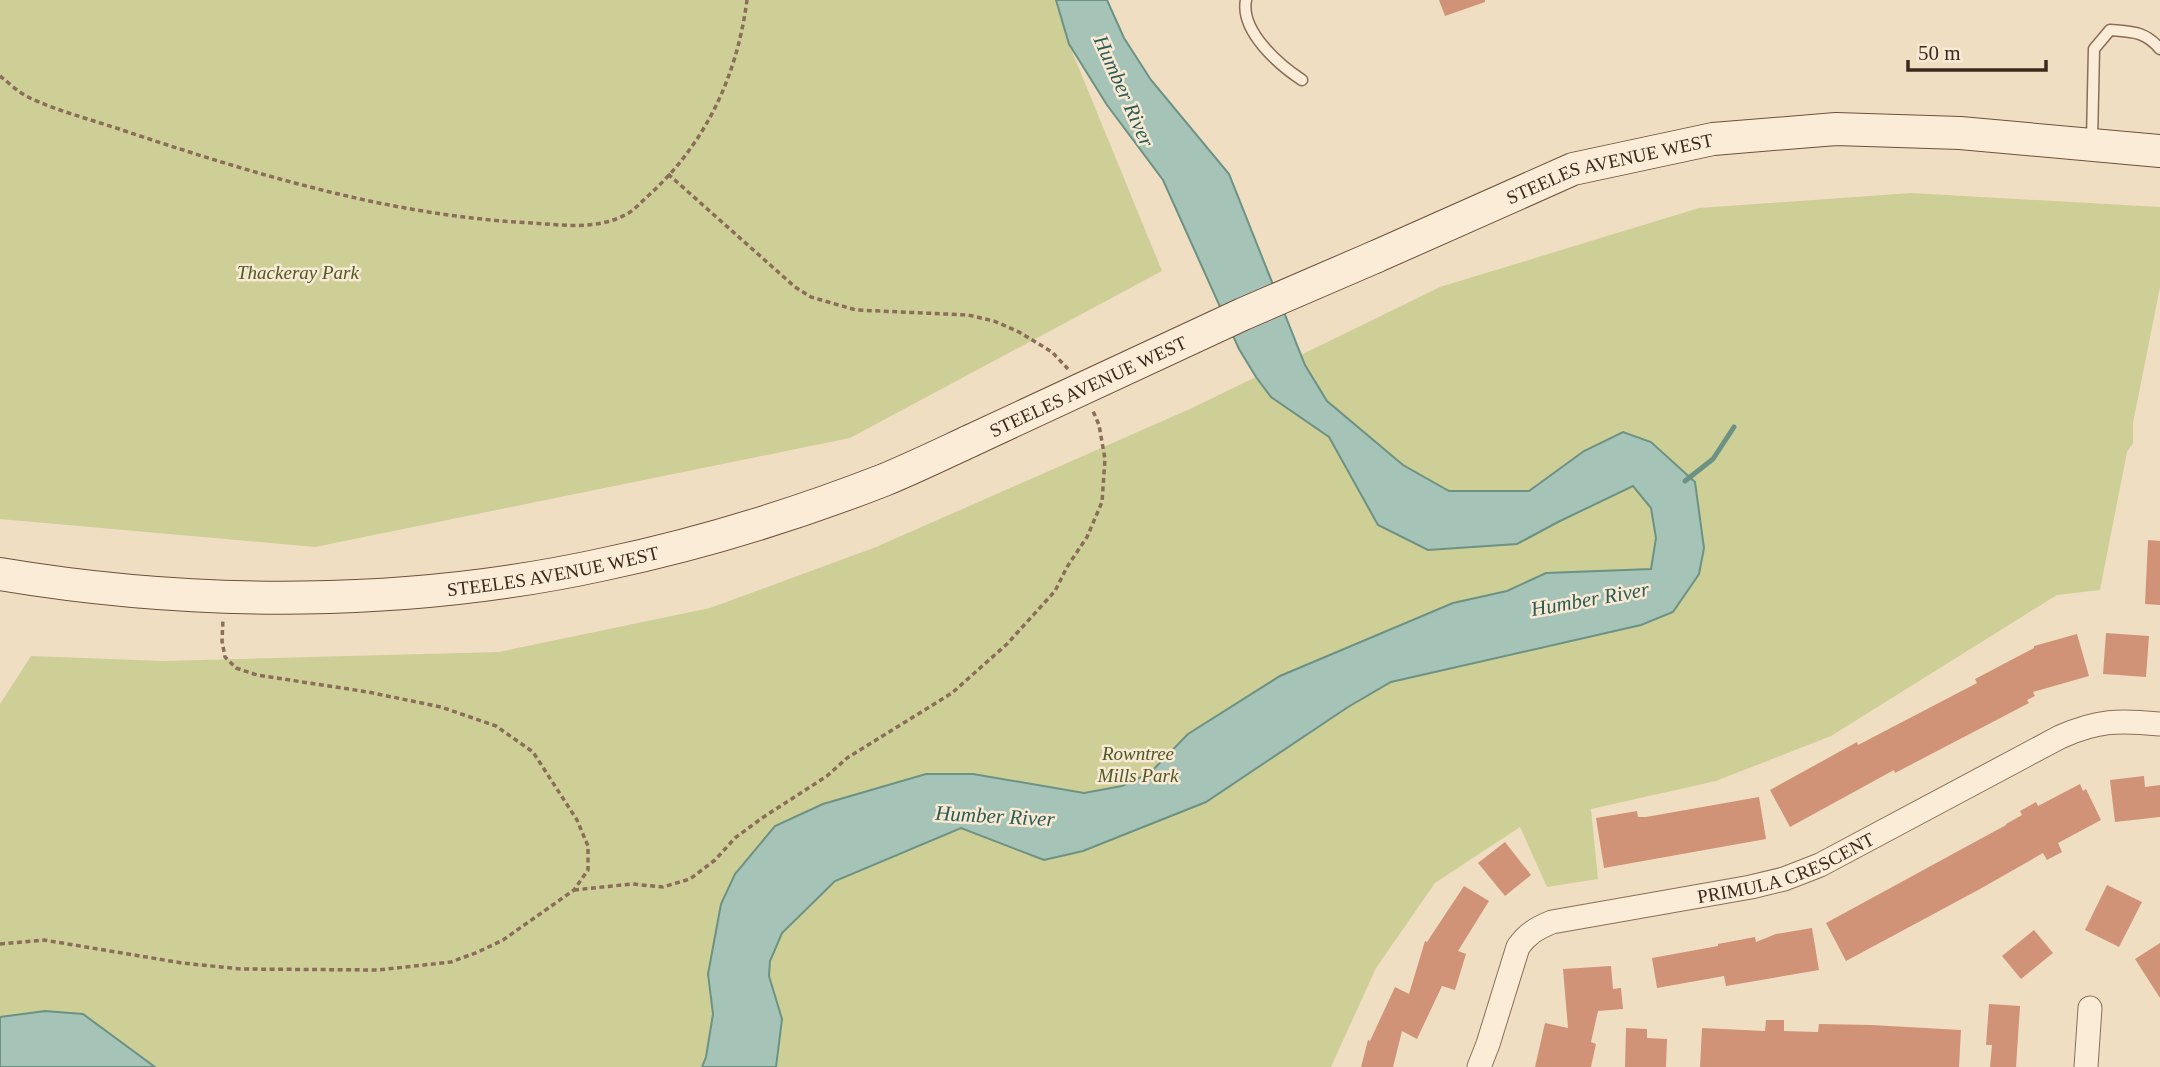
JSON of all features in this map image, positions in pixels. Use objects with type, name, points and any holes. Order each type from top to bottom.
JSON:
[{"type":"main road","name":"STEELES AVENUE WEST","points":[[0,574],[103,588],[224,596],[313,597],[444,589],[552,575],[717,536],[885,479],[1243,314],[1573,169],[1713,139],[1836,129],[1960,133],[2160,151]]},
{"type":"street","name":"PRIMULA CRESCENT","points":[[1479,1067],[1518,947],[1531,931],[1552,922],[1784,879],[1820,865],[2060,737],[2084,727],[2110,721],[2160,724]]},
{"type":"street","points":[[2086,1067],[2090,1009]]},
{"type":"lane","points":[[1246,0],[1248,20],[1264,48],[1281,66],[1302,80]]},
{"type":"lane","points":[[2092,146],[2094,49],[2110,30],[2137,33],[2151,38],[2160,49]]},
{"type":"path","points":[[0,76],[27,97],[175,148],[297,185],[397,207],[481,221],[589,227],[626,215],[659,186],[692,146],[714,111],[734,65],[747,0]]},
{"type":"path","points":[[668,174],[811,297],[856,310],[968,315],[994,321],[1052,352],[1074,376]]},
{"type":"path","points":[[574,890],[632,884],[663,887],[690,879],[715,860],[735,838],[762,818],[827,776],[847,758],[952,693],[1007,644],[1055,591],[1087,537],[1102,502],[1105,459],[1099,425],[1090,404]]},
{"type":"path","points":[[0,944],[44,940],[241,970],[379,970],[451,962],[478,953],[503,940],[574,890],[588,870],[588,846],[577,820],[533,752],[496,726],[441,707],[368,692],[257,675],[236,668],[225,657],[222,641],[224,596]]},
{"type":"green space","name":"Thackeray Park","points":[[0,0],[1056,0],[1069,44],[1162,271],[850,438],[315,547],[0,519]]},
{"type":"green space","name":"Rowntree Mills Park","points":[[1911,193],[2160,207],[2160,287],[2133,423],[2133,443],[2127,452],[2100,590],[2057,595],[1831,736],[1716,781],[1591,809],[1598,879],[1547,887],[1520,827],[1435,883],[1376,968],[1331,1067],[0,1067],[0,704],[31,656],[163,661],[499,652],[710,608],[876,547],[1192,408],[1440,287],[1699,208]]},
{"type":"water","name":"Humber River","points":[[1056,0],[1107,0],[1124,38],[1151,80],[1229,174],[1305,365],[1327,401],[1403,465],[1449,491],[1529,491],[1584,451],[1623,432],[1651,442],[1695,482],[1704,548],[1699,574],[1673,612],[1641,625],[1391,682],[1348,707],[1206,802],[1083,851],[1044,860],[961,828],[835,881],[782,933],[770,961],[769,976],[782,1019],[776,1067],[702,1067],[713,1014],[708,974],[721,904],[735,874],[775,826],[823,804],[926,774],[973,774],[1084,793],[1122,786],[1150,773],[1188,734],[1280,676],[1453,603],[1507,591],[1546,573],[1651,569],[1656,538],[1651,508],[1633,486],[1517,544],[1428,550],[1378,525],[1329,437],[1271,397],[1256,377],[1239,349],[1163,180],[1107,105],[1069,44]]},
{"type":"water","points":[[45,1011],[83,1014],[155,1067],[0,1067],[0,1017]]},
{"type":"building","points":[[1439,0],[1485,0],[1485,2],[1445,16]]},
{"type":"building","points":[[2148,540],[2160,541],[2160,605],[2145,604]]},
{"type":"building","points":[[2106,633],[2149,636],[2146,677],[2103,674]]},
{"type":"building","points":[[2077,634],[2089,676],[2033,692],[2035,696],[2027,700],[2029,703],[1895,773],[1894,770],[1790,827],[1770,790],[1857,742],[1858,745],[1977,683],[1975,679],[2034,646]]},
{"type":"building","points":[[2144,776],[2145,787],[2160,785],[2160,817],[2115,822],[2110,780]]},
{"type":"building","points":[[2080,784],[2083,791],[2086,789],[2101,820],[2058,843],[2062,852],[2047,860],[2043,853],[1846,961],[1826,923],[2006,825],[2022,815],[2020,811],[2036,802],[2038,806]]},
{"type":"building","points":[[1759,797],[1766,839],[1604,868],[1596,818],[1637,811],[1638,817],[1646,817]]},
{"type":"building","points":[[1505,842],[1531,875],[1505,896],[1478,863]]},
{"type":"building","points":[[2107,885],[2142,902],[2119,947],[2085,930]]},
{"type":"building","points":[[1464,886],[1489,901],[1458,951],[1466,954],[1455,990],[1442,986],[1417,1039],[1402,1031],[1393,1067],[1361,1067],[1368,1040],[1370,1041],[1395,987],[1409,994],[1425,941],[1427,942]]},
{"type":"building","points":[[1812,928],[1819,970],[1726,986],[1724,976],[1657,988],[1652,958],[1755,937],[1756,942],[1776,934]]},
{"type":"building","points":[[2034,930],[2053,953],[2021,979],[2002,956]]},
{"type":"building","points":[[2160,943],[2160,998],[2135,959]]},
{"type":"building","points":[[1611,966],[1613,989],[1621,988],[1623,1009],[1598,1011],[1591,1042],[1596,1044],[1591,1067],[1535,1067],[1545,1023],[1568,1028],[1563,969]]},
{"type":"building","points":[[1989,1004],[2020,1006],[2016,1067],[1990,1067],[1992,1045],[1986,1045]]},
{"type":"building","points":[[1766,1020],[1784,1020],[1784,1031],[1818,1032],[1819,1024],[1961,1030],[1959,1067],[1700,1067],[1702,1028],[1765,1031]]},
{"type":"building","points":[[1626,1028],[1647,1029],[1647,1038],[1667,1039],[1666,1067],[1625,1067]]},
{"type":"waterway","points":[[1685,481],[1713,459],[1734,427]]}]
